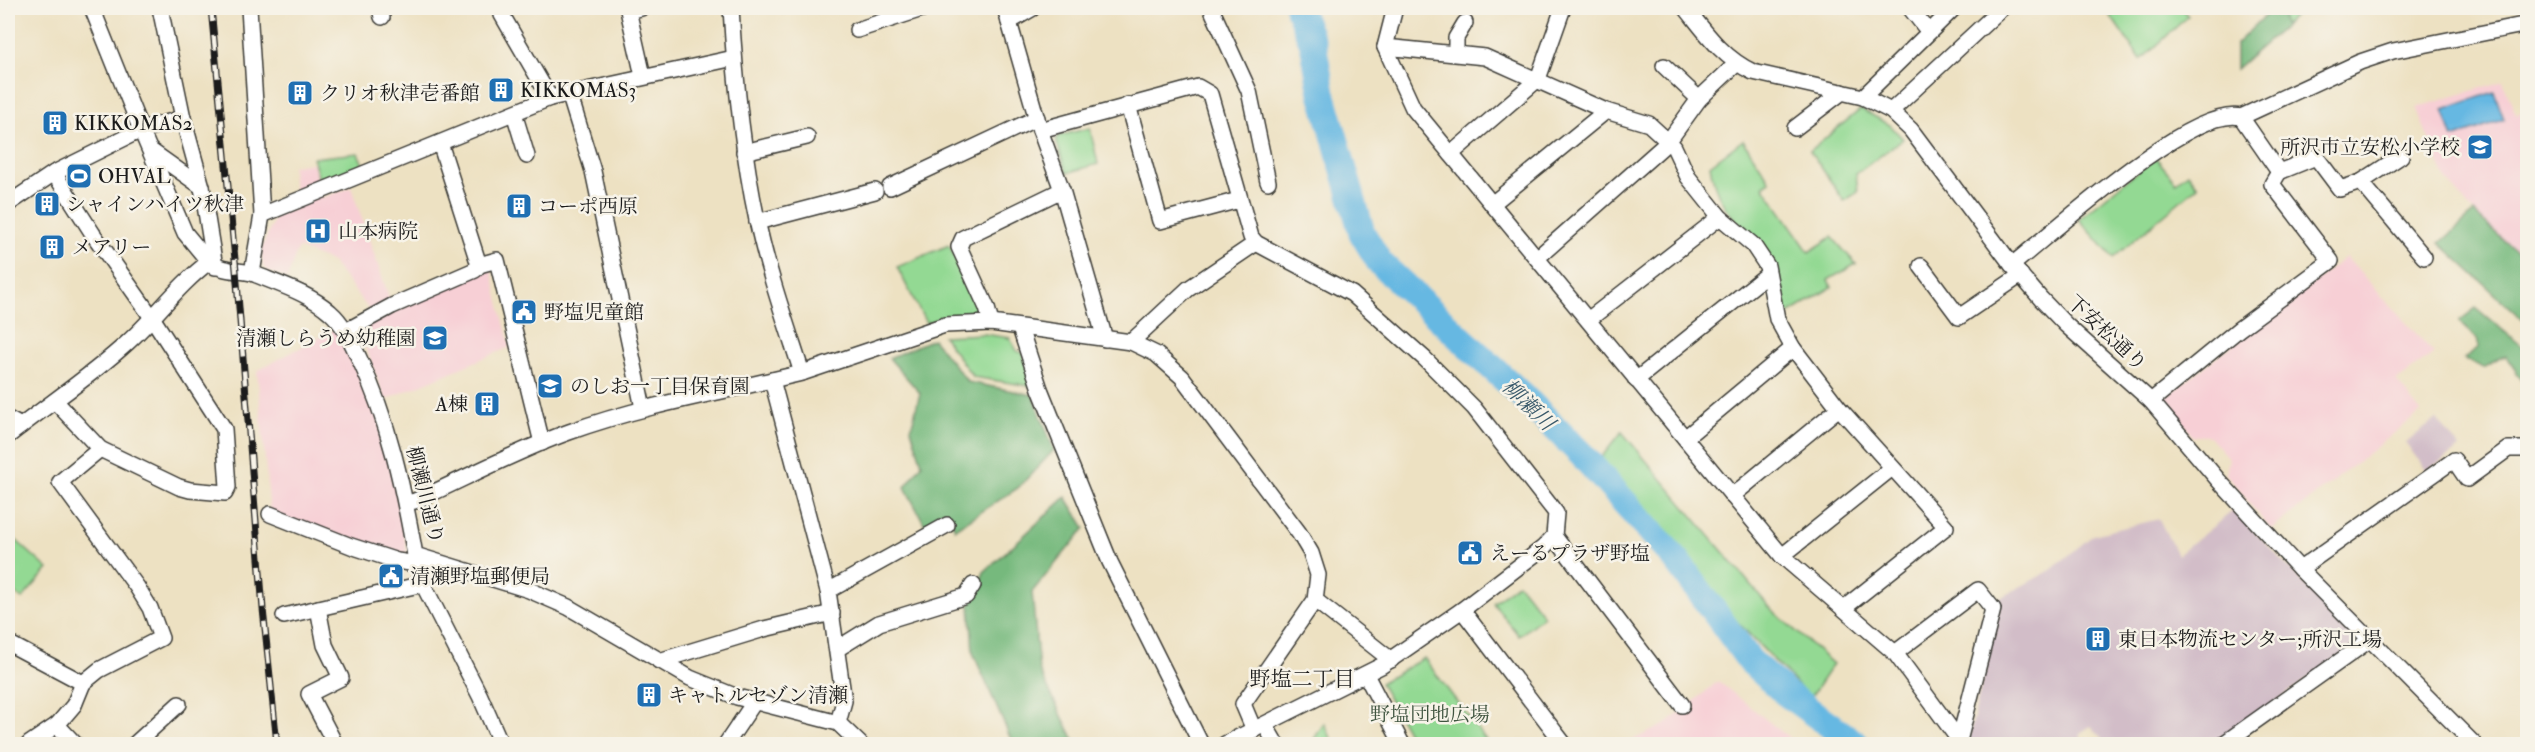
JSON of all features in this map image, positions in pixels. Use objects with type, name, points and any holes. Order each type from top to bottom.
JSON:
[{"type":"street","points":[[92,8],[185,233],[212,264]]},
{"type":"street","points":[[160,8],[183,118],[202,187],[212,264]]},
{"type":"street","points":[[249,8],[262,215],[252,273]]},
{"type":"street","points":[[501,8],[502,15],[550,98]]},
{"type":"street","points":[[641,8],[628,10],[643,76]]},
{"type":"street","points":[[731,8],[744,152],[757,222],[802,373]]},
{"type":"street","points":[[857,30],[925,8]]},
{"type":"street","points":[[1033,8],[1007,15],[1038,124],[1062,190],[1105,339]]},
{"type":"street","points":[[1211,8],[1249,91],[1268,182]]},
{"type":"street","points":[[1395,8],[1385,47],[1413,108],[1782,556],[1895,653],[1961,743]]},
{"type":"street","points":[[1452,154],[1538,79],[1563,8]]},
{"type":"street","name":"下安松通り","points":[[1686,8],[1722,52],[1736,64],[1753,72],[1863,97],[1891,111],[1911,130],[2016,270],[2066,325],[2151,401],[2218,481],[2300,569],[2474,744]]},
{"type":"street","points":[[1910,8],[1929,32]]},
{"type":"street","points":[[1863,97],[1954,8]]},
{"type":"street","points":[[1891,111],[2002,8]]},
{"type":"street","points":[[1456,53],[1456,38],[1465,23]]},
{"type":"street","points":[[1921,266],[1959,318],[2139,162],[2193,128],[2223,117],[2241,117],[2361,62],[2393,51],[2528,24]]},
{"type":"street","points":[[1385,47],[1485,57],[1606,111],[1649,124],[1674,147],[1688,177],[1720,216],[1753,244],[1767,266],[1777,319],[1793,348],[1839,408],[1946,527],[1844,608]]},
{"type":"street","points":[[262,215],[550,98],[734,58]]},
{"type":"street","points":[[1537,258],[1668,142],[1699,99],[1736,64]]},
{"type":"street","points":[[1664,66],[1699,99]]},
{"type":"street","points":[[757,222],[882,189],[1038,124],[1198,87],[1210,94],[1251,237],[1256,243],[1352,294],[1425,359],[1474,408],[1556,513],[1554,536],[1543,548],[1462,610],[1391,660],[1366,675],[1225,744]]},
{"type":"street","points":[[1795,128],[1842,92]]},
{"type":"street","points":[[569,93],[603,215],[643,408]]},
{"type":"street","points":[[1128,105],[1160,221],[1239,200]]},
{"type":"street","points":[[1491,204],[1606,111]]},
{"type":"street","points":[[514,113],[527,156]]},
{"type":"street","points":[[2241,117],[2279,172]]},
{"type":"street","points":[[8,204],[54,173],[141,130],[183,118]]},
{"type":"street","points":[[744,152],[807,137]]},
{"type":"street","points":[[441,143],[479,265]]},
{"type":"street","points":[[150,150],[202,187]]},
{"type":"street","points":[[2151,401],[2239,329],[2331,261],[2272,184],[2279,172],[2316,157],[2340,189],[2361,182],[2401,156]]},
{"type":"street","points":[[54,173],[224,429],[228,487],[225,494],[179,487],[100,449],[55,401]]},
{"type":"street","points":[[2361,182],[2424,257]]},
{"type":"street","points":[[991,324],[987,308],[959,248],[963,238],[1062,190]]},
{"type":"street","points":[[1588,320],[1720,216]]},
{"type":"street","points":[[1131,342],[1188,289],[1256,243]]},
{"type":"street","points":[[346,331],[392,306],[475,270],[479,265],[497,260],[542,443]]},
{"type":"street","points":[[8,436],[14,422],[55,401],[118,351],[153,319],[182,284],[212,264]]},
{"type":"street","name":"柳瀬川通り","points":[[212,264],[252,273],[308,298],[330,311],[346,331],[383,414],[406,503],[416,560],[529,590],[568,607],[690,678],[737,697],[838,723],[860,744]]},
{"type":"street","points":[[1636,380],[1768,274]]},
{"type":"street","points":[[406,503],[415,501],[542,443],[643,408],[802,373],[945,325],[991,324],[1131,342],[1156,354],[1182,377],[1299,533],[1311,553],[1318,575],[1315,600],[1243,704],[1276,744]]},
{"type":"street","points":[[1020,328],[1040,389],[1110,562],[1202,744]]},
{"type":"street","points":[[1684,438],[1793,348]]},
{"type":"street","points":[[772,380],[828,591],[844,701],[838,723]]},
{"type":"street","points":[[1732,495],[1839,408]]},
{"type":"street","points":[[2300,569],[2454,460],[2467,479],[2508,449],[2528,448]]},
{"type":"street","points":[[29,744],[57,725],[74,705],[83,683],[99,670],[161,638],[150,608],[137,587],[60,482],[100,449]]},
{"type":"street","points":[[1782,556],[1892,468]]},
{"type":"street","points":[[270,514],[351,546],[397,561],[416,560],[423,584],[480,696],[501,744]]},
{"type":"street","points":[[828,591],[947,525]]},
{"type":"street","points":[[1554,536],[1683,705]]},
{"type":"street","points":[[284,616],[423,584]]},
{"type":"street","points":[[837,649],[879,623],[966,596],[973,585]]},
{"type":"street","points":[[1895,653],[1978,590],[1993,609],[1961,743]]},
{"type":"street","points":[[1315,600],[1391,660]]},
{"type":"street","points":[[318,608],[325,645],[340,678],[309,694],[335,744]]},
{"type":"street","points":[[1462,610],[1563,744]]},
{"type":"street","points":[[659,662],[764,629],[831,613]]},
{"type":"street","points":[[2223,744],[2371,639]]},
{"type":"street","points":[[8,643],[83,683]]},
{"type":"street","points":[[1366,675],[1402,744]]},
{"type":"street","points":[[726,744],[755,701]]},
{"type":"street","points":[[135,744],[179,704]]},
{"type":"street","points":[[57,725],[75,744]]},
{"type":"shaded area","name":"所沢市立安松小学校","points":[[2503,81],[2516,115],[2527,110],[2527,261],[2474,213],[2445,178],[2416,108]]},
{"type":"shaded area","name":"山本病院","points":[[313,163],[322,198],[351,187],[392,306],[374,316],[332,262],[298,248],[287,279],[266,270],[263,266],[261,250],[276,215],[295,208],[292,166]]},
{"type":"shaded area","points":[[2346,257],[2434,353],[2397,381],[2421,412],[2271,530],[2226,474],[2229,459],[2209,436],[2193,436],[2163,399]]},
{"type":"shaded area","name":"清瀬しらうめ幼稚園","points":[[491,269],[510,347],[385,400],[359,329],[464,277]]},
{"type":"shaded area","points":[[342,325],[383,414],[407,552],[397,561],[270,514],[257,371]]},
{"type":"shaded area","points":[[2437,419],[2460,448],[2427,471],[2405,443]]},
{"type":"shaded area","points":[[2234,510],[2360,642],[2215,744],[2106,744],[2091,726],[2080,733],[2083,744],[1973,744],[1969,738],[1999,608],[1994,601],[2051,570],[2093,535],[2159,519],[2177,555]]},
{"type":"shaded area","points":[[1718,681],[1797,744],[1624,744],[1668,723]]},
{"type":"green space","points":[[2105,8],[2181,8],[2188,16],[2141,60]]},
{"type":"green space","points":[[2273,8],[2282,8],[2284,27],[2236,69],[2236,44]]},
{"type":"green space","points":[[2282,8],[2301,8],[2284,27]]},
{"type":"green space","points":[[1861,109],[1890,125],[1903,139],[1856,174],[1858,192],[1844,201],[1810,151]]},
{"type":"green space","points":[[1090,128],[1098,164],[1067,173],[1056,141],[1058,136]]},
{"type":"green space","points":[[1743,140],[1770,181],[1763,186],[1809,252],[1832,237],[1856,264],[1828,280],[1832,287],[1782,318],[1776,282],[1770,263],[1726,208],[1719,196],[1710,165]]},
{"type":"green space","points":[[358,153],[365,169],[321,187],[313,158]]},
{"type":"green space","points":[[2156,158],[2176,182],[2188,173],[2198,186],[2113,258],[2079,219]]},
{"type":"green space","points":[[2474,213],[2527,261],[2527,317],[2523,320],[2440,243]]},
{"type":"green space","points":[[949,245],[980,307],[974,316],[943,317],[926,323],[897,267]]},
{"type":"green space","points":[[2476,308],[2527,350],[2527,387],[2505,355],[2484,368],[2464,359],[2479,347],[2477,339],[2459,321]]},
{"type":"green space","points":[[984,334],[1010,338],[1017,351],[1023,353],[1036,387],[973,377],[943,336]]},
{"type":"green space","points":[[933,339],[968,382],[1033,395],[1054,450],[1018,488],[955,529],[949,517],[927,529],[905,487],[922,464],[911,429],[920,393],[889,358]]},
{"type":"green space","points":[[1622,432],[1772,610],[1833,664],[1810,698],[1721,605],[1598,461]]},
{"type":"green space","points":[[1066,497],[1085,528],[1032,592],[1039,670],[1076,744],[1013,744],[973,653],[970,605],[984,572]]},
{"type":"green space","points":[[8,533],[48,569],[22,599],[8,588]]},
{"type":"green space","points":[[1518,583],[1544,616],[1519,636],[1493,603]]},
{"type":"green space","name":"野塩団地広場","points":[[1424,658],[1489,744],[1414,744],[1380,683]]},
{"type":"green space","points":[[1324,723],[1334,744],[1311,744]]},
{"type":"water","points":[[2494,92],[2504,119],[2453,138],[2443,110]]},
{"type":"waterway","name":"柳瀬川","points":[[1298,8],[1313,44],[1322,93],[1362,233],[1380,263],[1527,400],[1582,455],[1678,562],[1750,661],[1784,692],[1856,744]]},
{"type":"railway","points":[[211,8],[236,270],[263,609],[277,744]]},
{"type":"place","name":"KIKKOMAS3","points":[[501,90]]},
{"type":"place","name":"クリオ秋津壱番館","points":[[300,93]]},
{"type":"place","name":"KIKKOMAS2","points":[[55,123]]},
{"type":"place","name":"所沢市立安松小学校","points":[[2480,147]]},
{"type":"place","name":"OHVAL","points":[[79,176]]},
{"type":"place","name":"シャインハイツ秋津","points":[[47,204]]},
{"type":"place","name":"コーポ西原","points":[[519,206]]},
{"type":"place","name":"山本病院","points":[[318,231]]},
{"type":"place","name":"メアリー","points":[[52,247]]},
{"type":"place","name":"野塩児童館","points":[[524,312]]},
{"type":"place","name":"清瀬しらうめ幼稚園","points":[[435,338]]},
{"type":"place","name":"のしお一丁目保育園","points":[[550,386]]},
{"type":"place","name":"A棟","points":[[487,404]]},
{"type":"place","name":"えーるプラザ野塩","points":[[1470,553]]},
{"type":"place","name":"清瀬野塩郵便局","points":[[391,576]]},
{"type":"place","name":"東日本物流センター;所沢工場","points":[[2098,639]]},
{"type":"place","name":"キャトルセゾン清瀬","points":[[649,695]]},
{"type":"district","name":"野塩二丁目","points":[[1302,679]]}]
